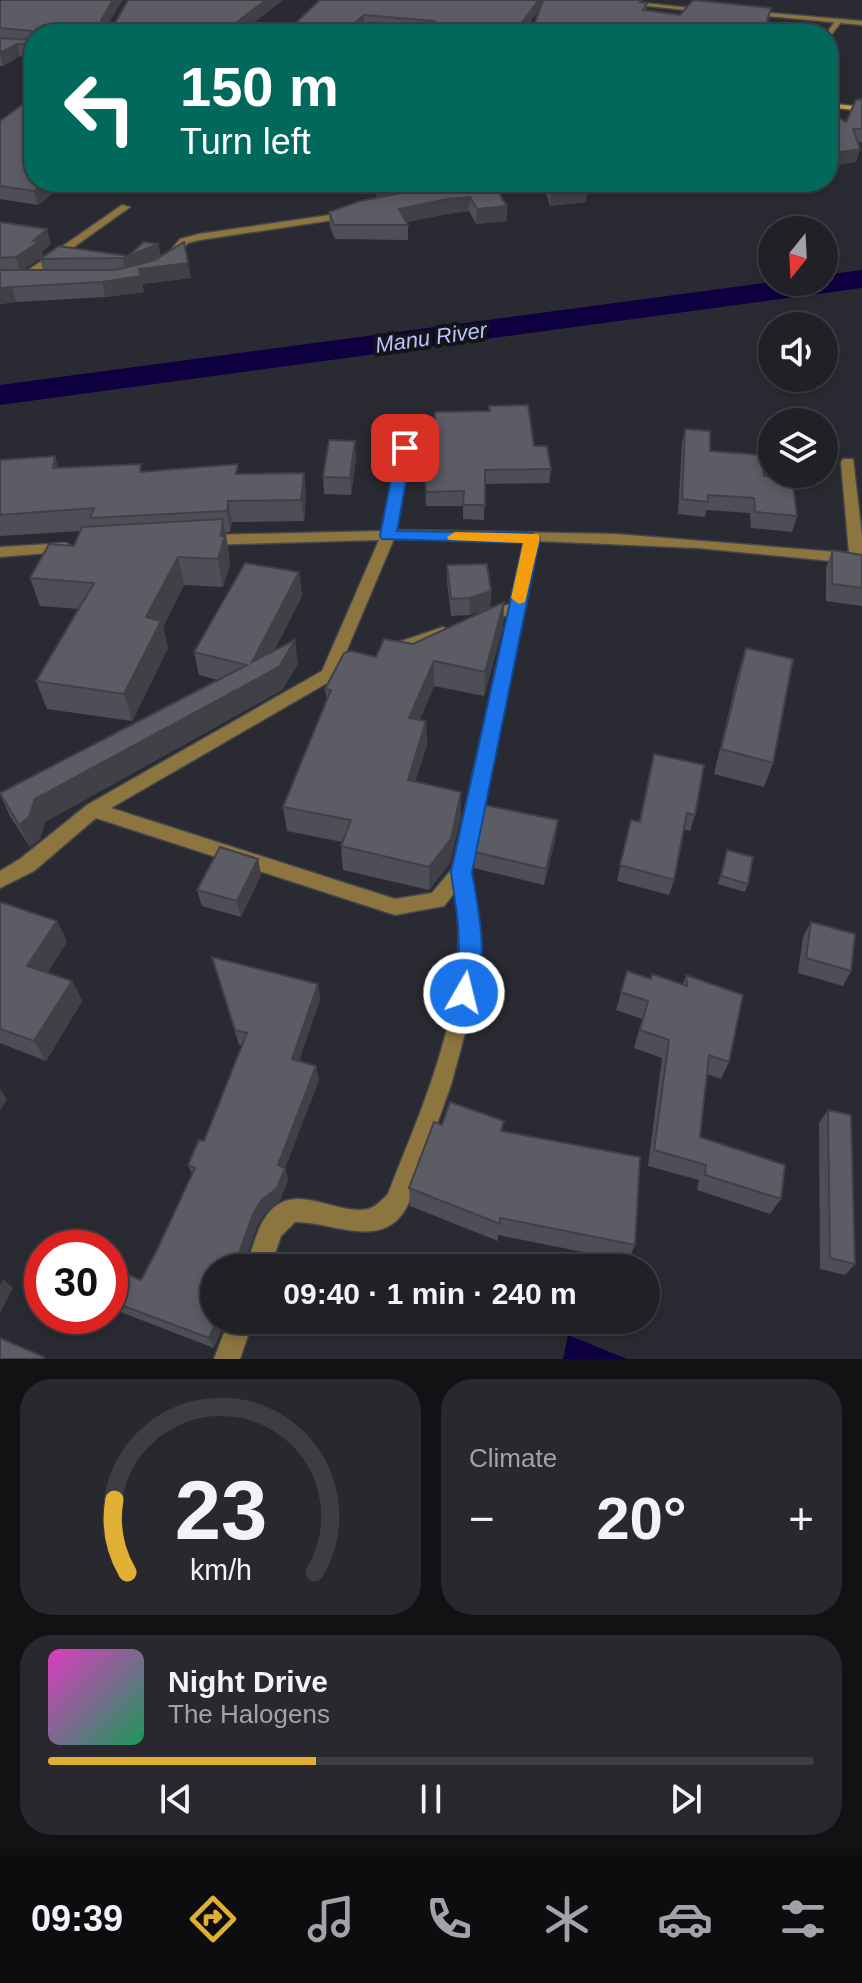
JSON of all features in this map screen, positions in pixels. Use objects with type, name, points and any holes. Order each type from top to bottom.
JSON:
[{"type":"main road","points":[[838,106],[862,109]]},
{"type":"street","points":[[595,0],[713,10]]},
{"type":"street","points":[[743,13],[862,23]]},
{"type":"street","points":[[40,278],[19,278],[125,207]]},
{"type":"street","points":[[159,269],[184,241],[335,220],[358,211]]},
{"type":"street","points":[[328,675],[388,536],[405,448]]},
{"type":"street","points":[[195,541],[314,535],[532,538],[753,545],[860,559],[848,462]]},
{"type":"street","points":[[264,1254],[280,1218],[292,1211],[362,1222],[384,1218],[397,1202],[453,1052],[470,963],[469,922],[461,872],[532,538]]},
{"type":"street","points":[[0,552],[75,547]]},
{"type":"street","points":[[0,880],[27,865],[93,810],[328,675],[517,607]]},
{"type":"street","points":[[93,810],[395,907],[437,900],[461,872]]},
{"type":"street","points":[[227,1359],[236,1334]]},
{"type":"shaded area","points":[[568,1335],[627,1359],[563,1359]]},
{"type":"building","points":[[0,0],[113,0],[101,20],[103,24],[24,24],[24,30],[0,28]]},
{"type":"building","points":[[128,0],[266,0],[234,24],[115,24]]},
{"type":"building","points":[[320,0],[539,0],[521,24],[433,24],[435,21],[364,15],[354,24],[295,24]]},
{"type":"building","points":[[543,0],[642,0],[640,2],[647,3],[643,10],[680,15],[693,0],[771,8],[766,24],[535,24]]},
{"type":"building","points":[[0,38],[24,39],[24,44],[17,44],[0,53]]},
{"type":"building","points":[[862,99],[862,129],[853,129],[860,149],[838,152],[838,117],[846,122],[856,100]]},
{"type":"building","points":[[24,103],[24,190],[0,186],[0,121]]},
{"type":"building","points":[[407,192],[498,192],[507,206],[477,209],[470,197],[447,199],[399,209],[408,225],[334,225],[329,212],[360,201]]},
{"type":"building","points":[[0,222],[47,229],[33,241],[39,242],[16,257],[0,258]]},
{"type":"building","points":[[144,242],[158,244],[128,256]]},
{"type":"building","points":[[184,242],[188,263],[139,269],[141,276],[102,282],[0,288],[0,270],[116,270],[155,260]]},
{"type":"building","points":[[59,246],[128,256],[123,258],[40,259]]},
{"type":"building","points":[[528,405],[534,446],[547,446],[551,469],[485,470],[485,505],[463,505],[464,491],[426,492],[424,456],[436,455],[435,412],[490,411],[489,406]]},
{"type":"building","points":[[685,429],[710,431],[710,451],[758,455],[758,488],[793,488],[797,516],[755,512],[754,498],[708,495],[708,502],[682,499]]},
{"type":"building","points":[[329,440],[355,441],[350,478],[323,477]]},
{"type":"building","points":[[55,456],[53,468],[141,464],[140,472],[238,464],[236,474],[304,473],[301,500],[228,501],[227,511],[90,518],[94,508],[0,515],[0,460]]},
{"type":"building","points":[[223,519],[221,536],[225,536],[218,559],[178,557],[146,617],[161,621],[124,694],[36,681],[94,583],[30,578],[49,544],[74,546],[82,527]]},
{"type":"building","points":[[832,550],[862,555],[862,588],[832,584]]},
{"type":"building","points":[[245,563],[299,572],[252,662],[295,640],[279,667],[35,799],[29,817],[19,825],[0,793],[247,665],[194,652]]},
{"type":"building","points":[[487,564],[491,591],[470,598],[451,599],[447,565]]},
{"type":"building","points":[[504,602],[485,672],[434,661],[409,718],[426,721],[408,780],[461,792],[451,839],[429,867],[341,846],[351,820],[283,807],[331,690],[325,689],[344,653],[351,651],[376,657],[384,639],[413,644]]},
{"type":"building","points":[[746,648],[793,659],[773,763],[721,749]]},
{"type":"building","points":[[654,754],[704,765],[695,815],[687,813],[674,880],[620,865],[631,820],[640,822]]},
{"type":"building","points":[[484,805],[558,820],[546,869],[475,852]]},
{"type":"building","points":[[220,847],[258,859],[237,901],[197,890]]},
{"type":"building","points":[[727,850],[753,857],[748,884],[721,876]]},
{"type":"building","points":[[0,902],[57,921],[27,966],[72,981],[34,1041],[0,1029]]},
{"type":"building","points":[[811,922],[855,934],[851,971],[806,958]]},
{"type":"building","points":[[212,957],[318,984],[292,1059],[316,1066],[278,1165],[285,1168],[277,1188],[261,1201],[253,1214],[239,1254],[200,1254],[200,1334],[211,1334],[209,1338],[128,1308],[128,1275],[141,1280],[195,1168],[188,1165],[199,1140],[204,1141],[247,1033],[235,1030]]},
{"type":"building","points":[[627,971],[651,979],[652,974],[687,986],[686,975],[743,995],[729,1062],[709,1055],[700,1137],[785,1165],[781,1199],[705,1175],[706,1165],[654,1150],[669,1040],[640,1030],[648,1001],[621,992]]},
{"type":"building","points":[[450,1102],[504,1121],[501,1131],[640,1157],[635,1245],[500,1218],[500,1224],[409,1188],[434,1122],[442,1125]]},
{"type":"building","points":[[828,1110],[851,1115],[855,1264],[830,1258]]},
{"type":"building","points":[[0,1338],[44,1357],[44,1359],[0,1359]]},
{"type":"waterway","name":"Manu River","points":[[0,395],[862,279]]},
{"type":"slow traffic","points":[[455,537],[532,538],[519,598]]},
{"type":"route","points":[[405,448],[388,536],[532,538],[461,872],[469,922],[470,963],[464,993]]}]
